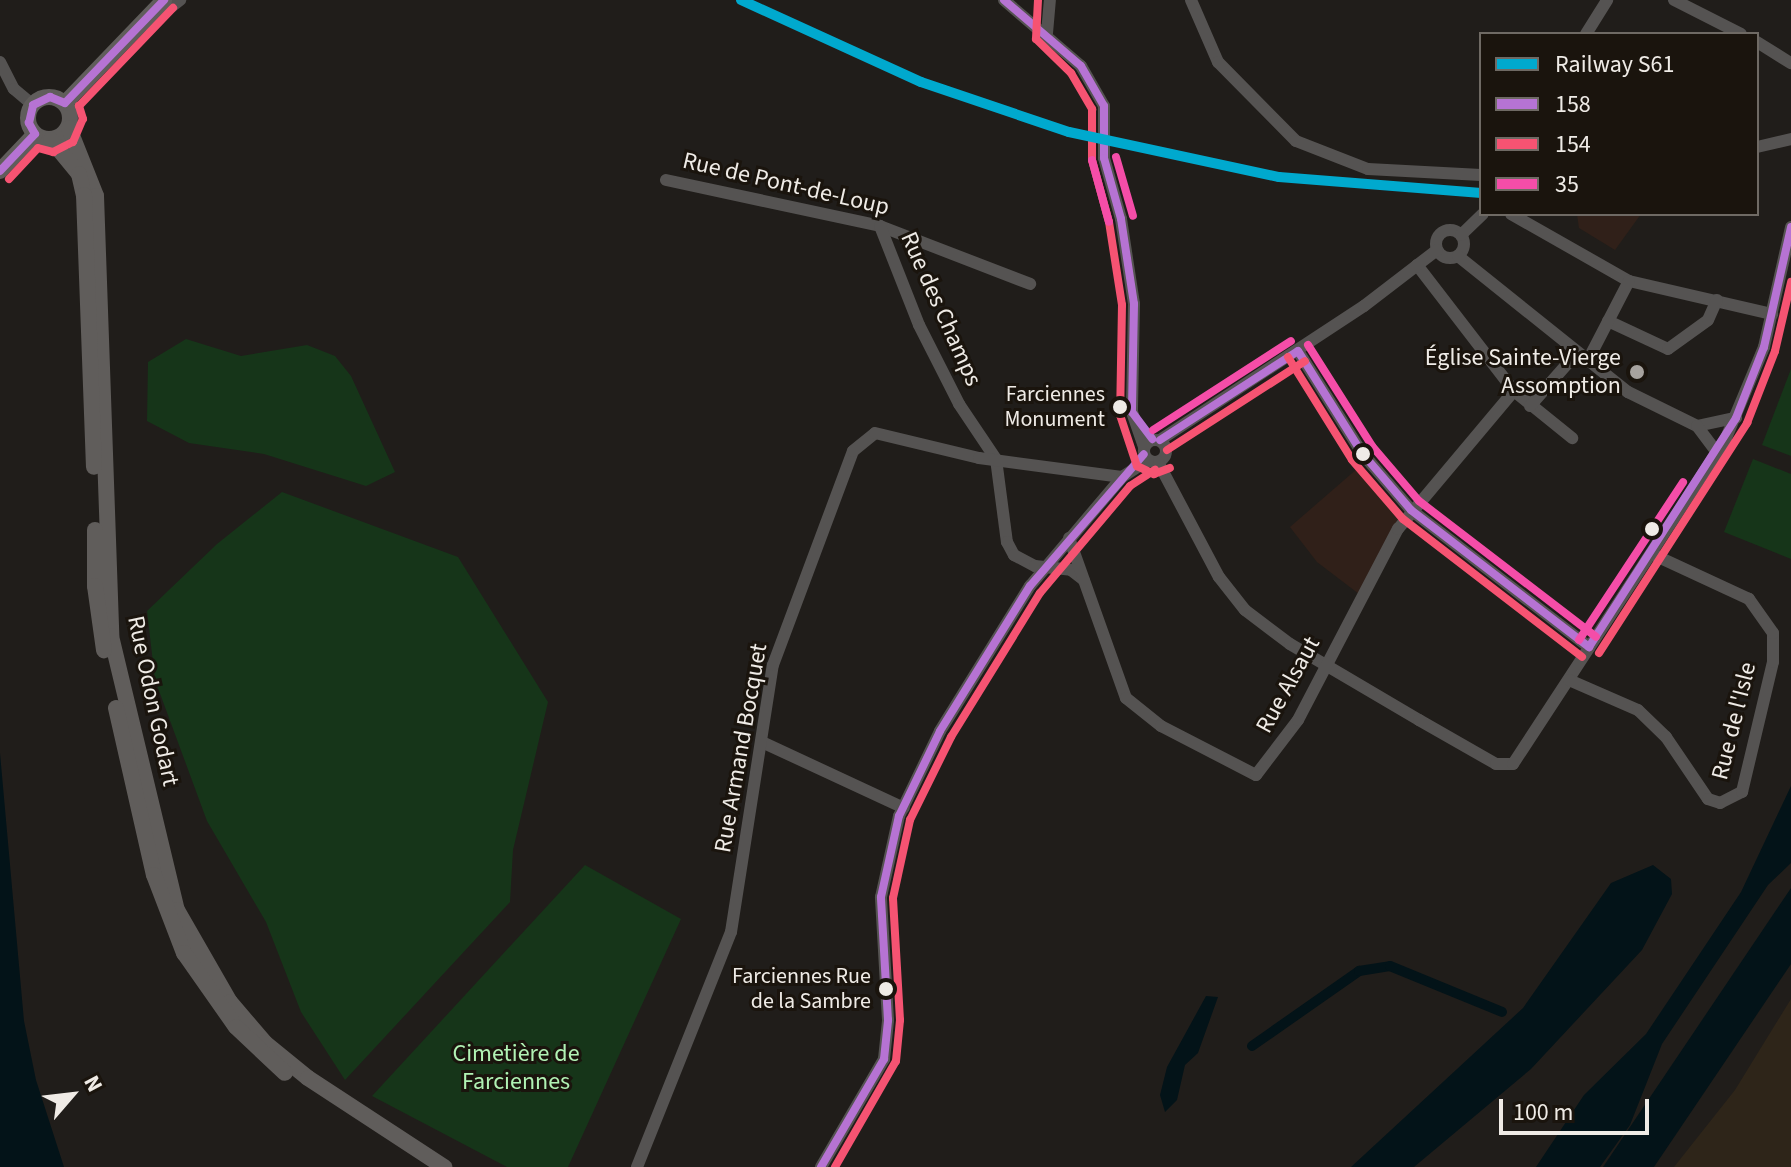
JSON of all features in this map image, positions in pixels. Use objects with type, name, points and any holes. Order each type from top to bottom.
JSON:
[{"type":"main road","points":[[65,103],[129,40],[164,0]]},
{"type":"main road","points":[[43,137],[28,117],[33,105],[50,97],[65,103]]},
{"type":"main road","points":[[0,171],[43,137],[69,128],[65,103]]},
{"type":"main road","name":"Rue Odon Godart","points":[[69,128],[96,196],[111,636],[177,910],[230,1002],[265,1043],[308,1078],[444,1167]]},
{"type":"main road","name":"Rue Odon Godart","points":[[43,137],[69,157],[84,195],[97,620],[166,911],[208,992],[266,1059],[426,1167]]},
{"type":"street","points":[[129,40],[180,0]]},
{"type":"street","points":[[1004,0],[1047,33],[1096,85],[1108,123],[1104,158],[1132,292],[1132,412],[1232,596],[1290,644],[1496,764],[1513,764],[1717,453],[1736,418],[1772,314],[1791,227]]},
{"type":"street","points":[[1047,33],[1050,0]]},
{"type":"street","points":[[1191,0],[1218,62],[1296,141],[1368,169],[1479,175]]},
{"type":"street","points":[[1587,32],[1607,0]]},
{"type":"street","points":[[1674,0],[1737,32]]},
{"type":"street","points":[[1759,43],[1791,63]]},
{"type":"street","points":[[0,62],[14,89],[33,105]]},
{"type":"street","points":[[1759,147],[1791,139]]},
{"type":"street","name":"Rue de Pont-de-Loup","points":[[666,180],[880,226],[1030,284]]},
{"type":"street","points":[[821,1167],[884,1059],[888,1020],[881,897],[904,808],[940,731],[1045,568],[1122,477],[1151,450],[1298,351],[1417,265],[1437,250],[1441,234],[1461,235],[1481,216]]},
{"type":"street","points":[[1515,216],[1629,281],[1772,314]]},
{"type":"street","name":"Rue des Champs","points":[[880,226],[919,325],[959,404],[996,459],[1007,542],[1025,562],[1045,568]]},
{"type":"street","points":[[1458,256],[1464,246],[1461,235]]},
{"type":"street","points":[[1437,250],[1446,258],[1458,256],[1628,392],[1697,426],[1717,453]]},
{"type":"street","points":[[1417,265],[1514,391],[1572,438]]},
{"type":"street","points":[[1530,406],[1582,357],[1608,321],[1629,281]]},
{"type":"street","points":[[1608,321],[1668,349],[1708,320],[1717,300]]},
{"type":"street","points":[[1298,351],[1362,453],[1411,510],[1589,647]]},
{"type":"street","name":"Rue Alsaut","points":[[1069,538],[1126,698],[1161,726],[1256,775],[1298,720],[1325,664],[1411,510],[1514,391]]},
{"type":"street","points":[[1697,426],[1736,418]]},
{"type":"street","name":"Rue Armand Bocquet","points":[[637,1167],[731,932],[764,743],[773,665],[853,451],[875,433],[996,459],[1122,477]]},
{"type":"street","name":"Rue de l'Isle","points":[[1569,680],[1638,710],[1666,737],[1708,799],[1720,803],[1742,792],[1773,662],[1773,633],[1749,599],[1652,554]]},
{"type":"street","points":[[1045,568],[1071,570],[1084,580]]},
{"type":"street","points":[[764,743],[904,808]]},
{"type":"shaded area","points":[[1577,216],[1640,216],[1615,250],[1579,228]]},
{"type":"shaded area","points":[[1358,468],[1400,516],[1359,594],[1317,562],[1290,527]]},
{"type":"shaded area","points":[[0,753],[24,1021],[36,1080],[64,1167],[0,1167]]},
{"type":"shaded area","points":[[1791,786],[1791,863],[1768,885],[1662,1044],[1630,1125],[1600,1167],[1536,1167],[1584,1095],[1646,1034],[1741,892]]},
{"type":"shaded area","points":[[1653,865],[1671,879],[1672,894],[1642,950],[1531,1069],[1414,1167],[1351,1167],[1523,1008],[1611,883]]},
{"type":"shaded area","points":[[1791,888],[1791,964],[1654,1167],[1603,1167]]},
{"type":"shaded area","points":[[1206,996],[1218,997],[1198,1053],[1185,1065],[1177,1100],[1165,1112],[1160,1095],[1167,1067]]},
{"type":"shaded area","points":[[1791,999],[1791,1167],[1674,1167],[1735,1090]]},
{"type":"green space","points":[[186,339],[241,356],[307,345],[335,356],[351,376],[395,472],[366,486],[264,454],[189,443],[147,421],[148,362]]},
{"type":"green space","points":[[1791,369],[1791,456],[1762,445]]},
{"type":"green space","points":[[1753,459],[1791,474],[1791,559],[1724,532]]},
{"type":"green space","points":[[282,492],[458,557],[548,702],[513,850],[510,902],[345,1080],[301,1012],[266,922],[207,821],[155,680],[147,611],[217,544]]},
{"type":"green space","name":"Cimetière de Farciennes","points":[[585,865],[681,919],[568,1167],[507,1167],[372,1096]]},
{"type":"waterway","points":[[1252,1046],[1359,971],[1390,966],[1502,1012]]},
{"type":"rail line","name":"S61","points":[[741,0],[921,82],[1069,132],[1279,177],[1479,193]]},
{"type":"transit line","name":"158","points":[[0,171],[35,134],[29,123],[33,105],[50,97],[65,103],[164,0]]},
{"type":"transit line","name":"158","points":[[1004,0],[1081,66],[1104,106],[1104,158],[1121,219],[1134,304],[1132,412],[1152,439]]},
{"type":"transit line","name":"154","points":[[1038,0],[1036,39],[1071,73],[1092,109],[1092,160],[1109,222],[1122,305],[1120,415],[1137,466],[1154,474],[1170,468]]},
{"type":"transit line","name":"154","points":[[9,179],[38,148],[53,152],[73,142],[83,119],[79,106],[173,8]]},
{"type":"transit line","name":"35","points":[[1116,157],[1133,216]]},
{"type":"transit line","name":"35","points":[[1092,160],[1109,222]]},
{"type":"transit line","name":"158","points":[[1589,647],[1736,418],[1764,347],[1791,227]]},
{"type":"transit line","name":"154","points":[[1599,653],[1747,423],[1775,351],[1791,282]]},
{"type":"transit line","name":"35","points":[[1153,430],[1291,341]]},
{"type":"transit line","name":"35","points":[[1308,345],[1372,446],[1419,501],[1596,637]]},
{"type":"transit line","name":"158","points":[[1298,351],[1362,453],[1411,510],[1589,647]]},
{"type":"transit line","name":"158","points":[[1160,440],[1298,351]]},
{"type":"transit line","name":"154","points":[[1288,357],[1352,460],[1403,519],[1582,657]]},
{"type":"transit line","name":"154","points":[[1167,450],[1305,361]]},
{"type":"transit line","name":"158","points":[[821,1167],[884,1059],[888,1020],[881,897],[899,816],[940,731],[1030,586],[1144,454]]},
{"type":"transit line","name":"154","points":[[835,1167],[896,1061],[900,1020],[893,898],[910,820],[951,737],[1040,593],[1130,486],[1155,470]]},
{"type":"transit line","name":"35","points":[[1579,640],[1683,482]]},
{"type":"place","name":"Église Sainte-Vierge Assomption","points":[[1637,372]]},
{"type":"place","name":"Farciennes Monument","points":[[1120,407]]},
{"type":"place","name":"Farciennes Rue de la Sambre","points":[[886,989]]}]
